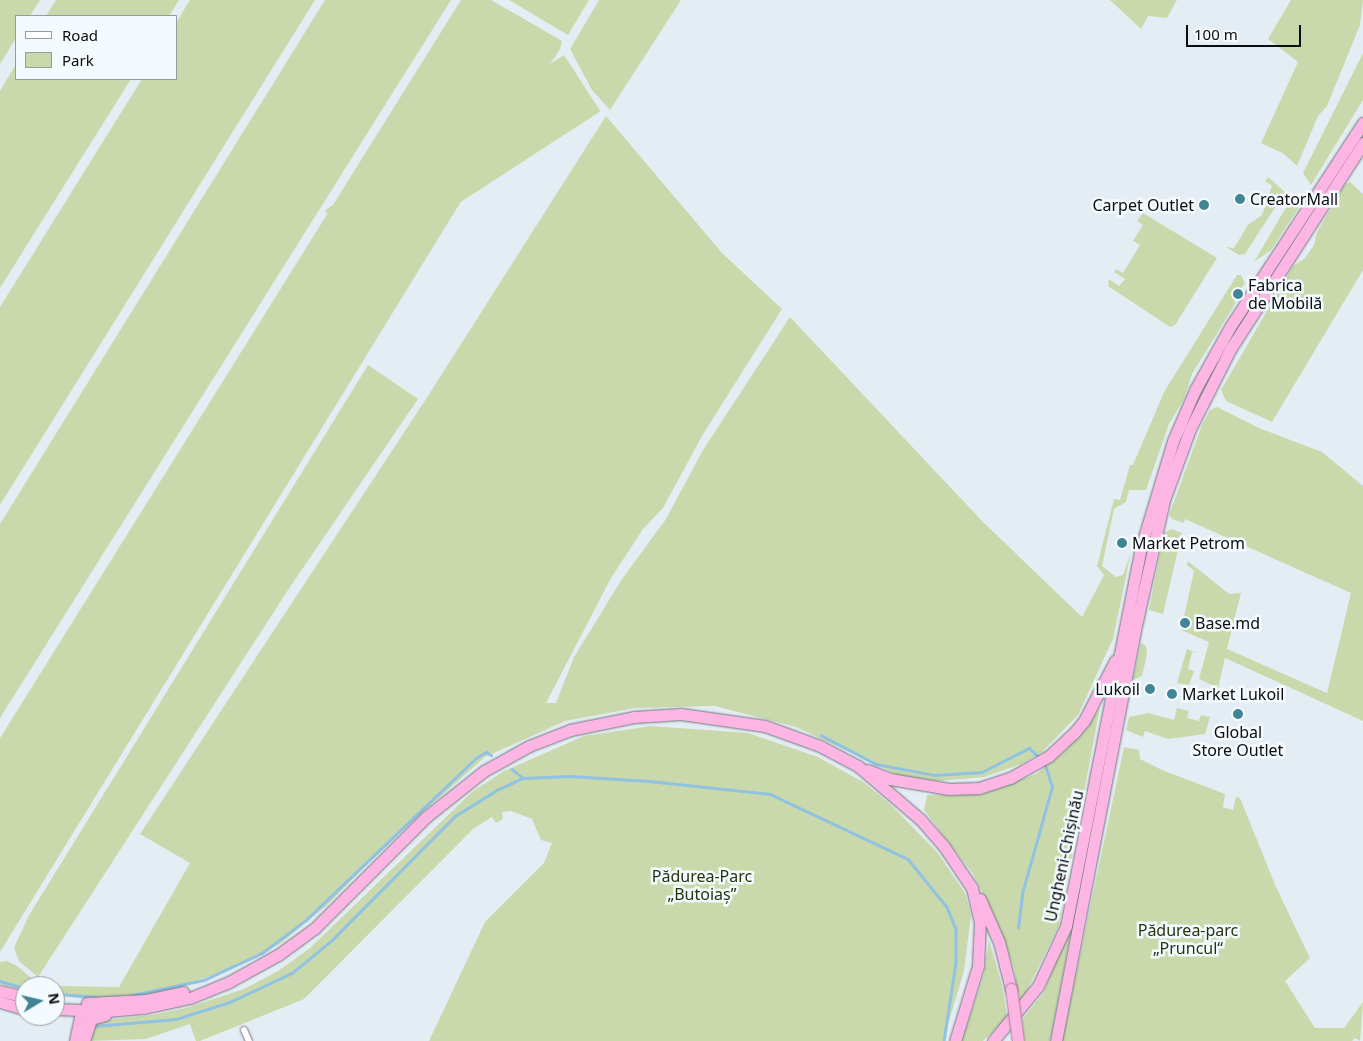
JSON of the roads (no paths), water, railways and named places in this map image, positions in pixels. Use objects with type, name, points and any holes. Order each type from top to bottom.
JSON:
[{"type":"highway","points":[[1114,719],[1121,651],[1154,496],[1172,441],[1195,390],[1230,327],[1363,123]]},
{"type":"highway","points":[[1114,719],[1159,518],[1190,429],[1245,324],[1363,143]]},
{"type":"highway","points":[[82,1041],[88,1022],[94,1017],[168,1008],[192,1002],[265,962],[314,928],[464,785],[505,758],[549,737],[596,724],[634,717],[703,715],[788,733],[890,779],[949,789],[980,788],[1010,778],[1050,756],[1073,734],[1084,721],[1121,651]]},
{"type":"highway","name":"Ungheni-Chișinău","points":[[993,1041],[1038,986],[1066,926],[1114,719]]},
{"type":"highway","name":"Ungheni-Chișinău","points":[[1056,1041],[1114,719]]},
{"type":"highway","points":[[858,766],[920,820],[943,845],[982,903],[999,942],[1011,988],[1018,1041]]},
{"type":"highway","points":[[955,1041],[978,966],[981,944],[980,922],[972,888]]},
{"type":"highway","points":[[65,1001],[130,1002],[212,990]]},
{"type":"highway","points":[[65,1009],[81,1012],[89,1008],[135,1006],[212,990]]},
{"type":"highway","points":[[0,993],[15,997]]},
{"type":"highway","points":[[75,1041],[81,1012]]},
{"type":"highway","points":[[81,1012],[82,1041]]},
{"type":"highway","points":[[65,1016],[73,1023],[75,1041]]},
{"type":"street","points":[[244,1030],[249,1041]]},
{"type":"waterway","points":[[821,735],[876,764],[935,775],[982,772],[1029,748],[1039,757]]},
{"type":"waterway","points":[[132,995],[204,980],[262,953],[306,920],[476,758],[486,752],[491,755]]},
{"type":"waterway","points":[[1018,928],[1023,890],[1052,787],[1045,765]]},
{"type":"waterway","points":[[512,769],[523,778],[570,776],[649,781],[770,794],[908,859],[947,907],[956,929],[956,963],[944,1041]]},
{"type":"waterway","points":[[95,1026],[176,1019],[230,1002],[292,973],[332,940],[455,816],[497,790],[523,778]]},
{"type":"waterway","points":[[0,981],[15,985]]},
{"type":"waterway","points":[[65,994],[96,997]]},
{"type":"place","name":"CreatorMall","points":[[1240,199]]},
{"type":"place","name":"Carpet Outlet","points":[[1204,205]]},
{"type":"place","name":"Fabrica de Mobilă","points":[[1238,294]]},
{"type":"place","name":"Market Petrom","points":[[1122,543]]},
{"type":"place","name":"Base.md","points":[[1185,623]]},
{"type":"place","name":"Lukoil","points":[[1150,689]]},
{"type":"place","name":"Market Lukoil","points":[[1172,694]]},
{"type":"place","name":"Global Store Outlet","points":[[1238,714]]},
{"type":"park label","name":"Pădurea-Parc „Butoiaș”","points":[[702,885]]},
{"type":"park label","name":"Pădurea-parc „Pruncul“","points":[[1188,939]]}]
